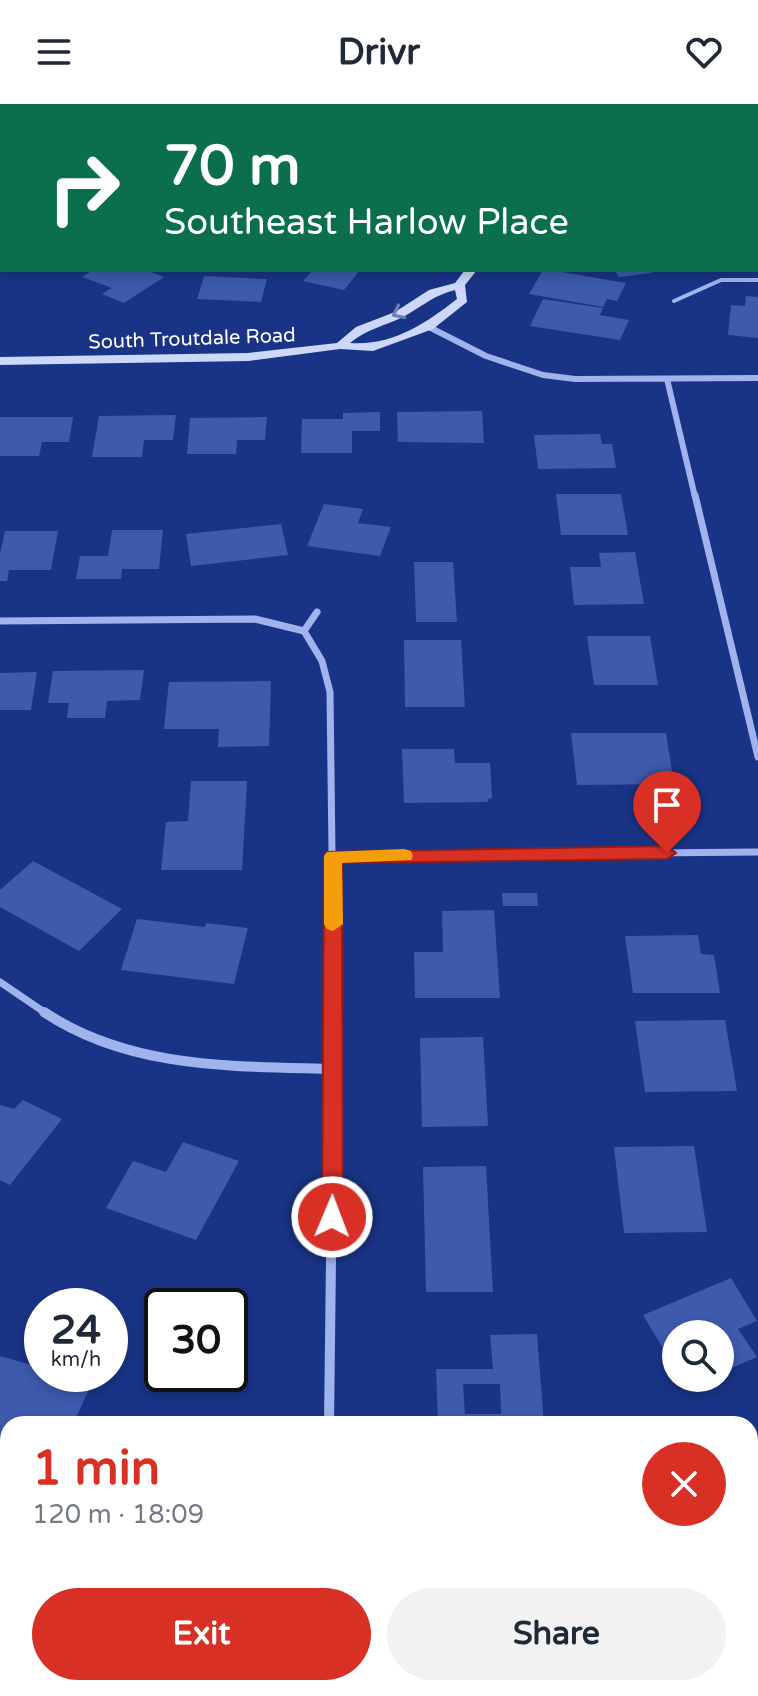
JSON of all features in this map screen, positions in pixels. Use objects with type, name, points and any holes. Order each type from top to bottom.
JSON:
[{"type":"main road","points":[[340,346],[360,329],[399,314],[433,292],[459,285],[469,272]]},
{"type":"main road","name":"South Troutdale Road","points":[[0,361],[248,357],[340,346],[373,348],[429,327],[463,300],[459,285]]},
{"type":"street","points":[[429,327],[486,356],[543,375],[575,379],[758,378]]},
{"type":"street","points":[[667,379],[758,757]]},
{"type":"street","points":[[304,631],[317,612]]},
{"type":"street","points":[[0,621],[255,619],[304,631],[322,661],[330,692],[333,856],[335,1069],[329,1416]]},
{"type":"street","points":[[333,856],[758,852]]},
{"type":"street","points":[[0,982],[66,1026],[112,1047],[164,1061],[220,1067],[335,1069]]},
{"type":"lane","points":[[674,301],[721,280],[758,280]]},
{"type":"building","points":[[90,272],[151,272],[164,277],[124,303],[102,294],[112,288],[82,277]]},
{"type":"building","points":[[311,272],[358,272],[344,290],[303,281]]},
{"type":"building","points":[[542,272],[562,272],[626,283],[617,301],[607,299],[603,307],[529,294]]},
{"type":"building","points":[[615,272],[652,273],[619,277]]},
{"type":"building","points":[[204,276],[267,279],[261,302],[197,299]]},
{"type":"building","points":[[746,296],[758,297],[758,338],[728,335],[731,305],[745,306]]},
{"type":"building","points":[[543,299],[603,308],[600,315],[629,320],[620,340],[530,326]]},
{"type":"building","points":[[482,411],[484,443],[398,442],[397,412]]},
{"type":"building","points":[[380,412],[380,431],[352,431],[352,453],[301,453],[302,419],[343,419],[343,413]]},
{"type":"building","points":[[176,415],[173,440],[144,440],[142,457],[92,457],[99,416]]},
{"type":"building","points":[[0,417],[73,417],[69,442],[42,442],[39,456],[0,456]]},
{"type":"building","points":[[267,417],[265,440],[237,440],[236,454],[187,454],[190,418]]},
{"type":"building","points":[[600,434],[602,444],[612,444],[616,468],[538,469],[534,435]]},
{"type":"building","points":[[556,494],[621,494],[628,535],[561,535]]},
{"type":"building","points":[[324,504],[363,509],[358,523],[391,527],[380,556],[307,546]]},
{"type":"building","points":[[281,524],[288,555],[191,566],[186,534]]},
{"type":"building","points":[[112,530],[163,530],[159,569],[122,569],[121,579],[76,579],[80,556],[108,556]]},
{"type":"building","points":[[5,531],[58,531],[51,570],[9,570],[7,581],[0,581],[0,554]]},
{"type":"building","points":[[635,552],[644,604],[574,605],[570,567],[601,567],[599,553]]},
{"type":"building","points":[[414,562],[453,562],[457,622],[416,622]]},
{"type":"building","points":[[587,636],[650,636],[658,685],[594,685]]},
{"type":"building","points":[[404,640],[461,640],[465,707],[405,707]]},
{"type":"building","points":[[144,670],[140,700],[107,701],[105,718],[67,718],[69,703],[48,703],[53,671]]},
{"type":"building","points":[[37,672],[31,710],[0,710],[0,673]]},
{"type":"building","points":[[271,681],[269,746],[218,747],[219,729],[164,729],[169,682]]},
{"type":"building","points":[[571,733],[666,733],[674,784],[577,785]]},
{"type":"building","points":[[402,749],[454,749],[455,763],[490,763],[492,798],[488,802],[404,803]]},
{"type":"building","points":[[191,781],[247,781],[242,870],[161,870],[166,822],[188,821]]},
{"type":"building","points":[[33,861],[122,909],[79,951],[0,907],[0,890]]},
{"type":"building","points":[[502,893],[537,893],[538,906],[503,906]]},
{"type":"building","points":[[494,910],[500,998],[415,998],[414,952],[443,952],[442,911]]},
{"type":"building","points":[[137,919],[205,927],[206,923],[248,928],[234,984],[121,970]]},
{"type":"building","points":[[698,935],[701,954],[714,955],[720,993],[633,993],[625,936]]},
{"type":"building","points":[[725,1020],[737,1091],[645,1092],[635,1021]]},
{"type":"building","points":[[483,1037],[488,1126],[422,1127],[420,1038]]},
{"type":"building","points":[[23,1100],[62,1119],[10,1185],[0,1180],[0,1105],[14,1109]]},
{"type":"building","points":[[183,1142],[239,1161],[196,1240],[106,1208],[133,1161],[166,1172]]},
{"type":"building","points":[[694,1146],[707,1232],[624,1233],[614,1147]]},
{"type":"building","points":[[486,1166],[493,1292],[426,1292],[423,1167]]},
{"type":"building","points":[[731,1278],[757,1321],[738,1329],[757,1357],[734,1367],[734,1320],[662,1320],[662,1347],[643,1315]]},
{"type":"building","points":[[537,1334],[543,1416],[438,1416],[436,1369],[493,1369],[490,1335]],"holes":[[[463,1384],[500,1384],[501,1414],[465,1414]]]},
{"type":"building","points":[[0,1356],[24,1363],[24,1392],[88,1392],[77,1416],[0,1416]]},
{"type":"slow traffic","points":[[333,924],[333,856],[404,856]]},
{"type":"route","points":[[332,1217],[335,1069],[333,856],[667,853]]}]
